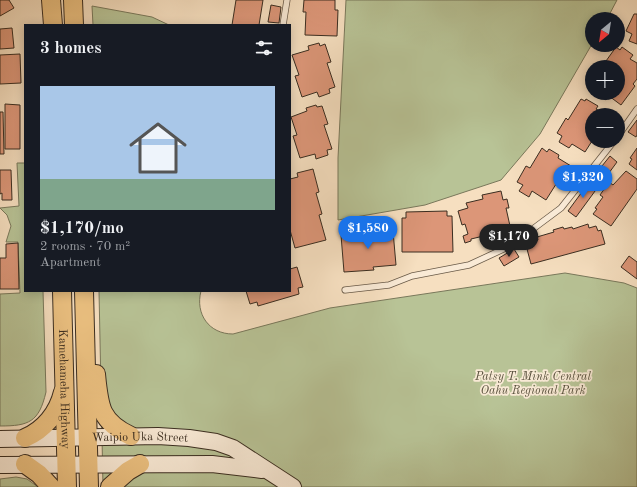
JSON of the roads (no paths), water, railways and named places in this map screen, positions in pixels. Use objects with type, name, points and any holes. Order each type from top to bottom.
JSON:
[{"type":"main road","points":[[51,0],[53,24]]},
{"type":"main road","points":[[73,0],[74,24]]},
{"type":"main road","name":"Kamehameha Highway","points":[[62,292],[67,487]]},
{"type":"main road","name":"Kamehameha Highway","points":[[84,292],[89,487]]},
{"type":"main road","points":[[85,342],[95,365],[103,413],[114,428],[131,436]]},
{"type":"main road","points":[[24,438],[34,434],[50,418],[62,397],[65,380]]},
{"type":"main road","points":[[25,464],[39,474],[51,487]]},
{"type":"main road","points":[[110,487],[128,471],[140,464]]},
{"type":"street","name":"Waipio Uka Street","points":[[0,439],[66,436],[131,436],[189,438],[216,442],[233,448],[293,487]]},
{"type":"street","name":"Waipio Uka Street","points":[[0,465],[88,463],[236,465],[271,472]]},
{"type":"lane","points":[[283,24],[287,0]]},
{"type":"lane","points":[[625,126],[637,109]]},
{"type":"lane","points":[[345,290],[389,284],[412,276],[469,265],[510,246],[561,208],[608,148]]},
{"type":"park label","name":"Patsy T. Mink Central Oahu Regional Park","points":[[533,383]]}]
